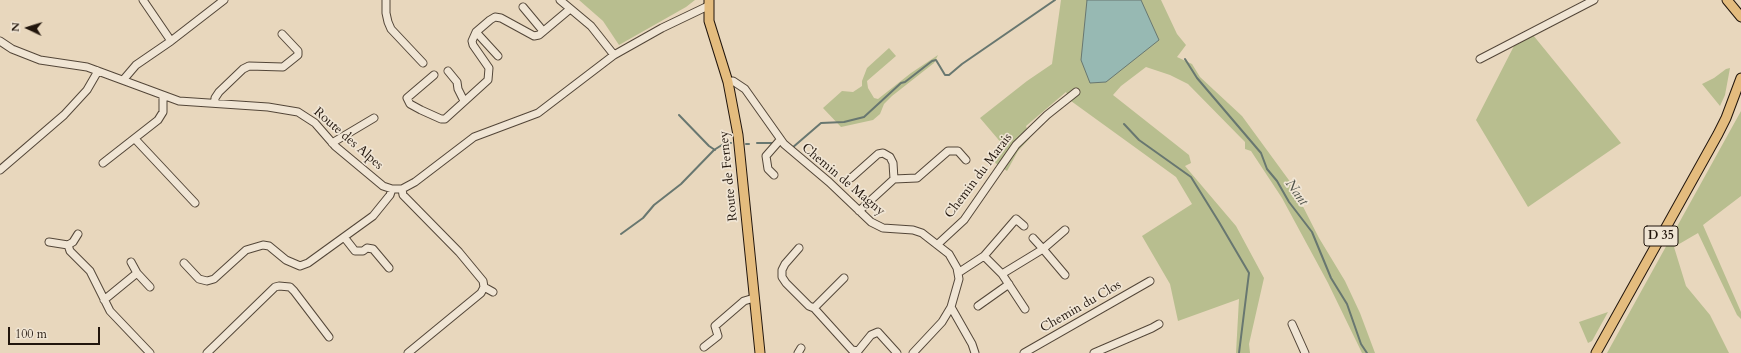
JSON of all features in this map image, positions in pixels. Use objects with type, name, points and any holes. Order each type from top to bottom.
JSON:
[{"type":"main road","points":[[1727,0],[1741,17]]},
{"type":"main road","name":"Route de Ferney","points":[[708,3],[711,30],[728,82],[738,135],[760,353]]},
{"type":"main road","name":"D 35","points":[[1596,353],[1726,118],[1741,78]]},
{"type":"street","points":[[143,0],[171,41]]},
{"type":"street","points":[[124,79],[136,65],[171,41],[224,0]]},
{"type":"street","points":[[386,0],[386,13],[391,29],[423,63]]},
{"type":"street","points":[[560,0],[591,26],[614,56]]},
{"type":"street","points":[[1480,60],[1594,0]]},
{"type":"street","points":[[493,292],[484,287],[482,281],[459,252],[403,195],[402,189],[415,182],[474,137],[538,113],[614,56],[708,3]]},
{"type":"street","points":[[523,7],[544,31]]},
{"type":"street","points":[[434,75],[406,98],[410,104],[441,119],[445,119],[488,80],[490,74],[486,63],[473,45],[472,41],[476,32],[495,17],[501,18],[534,36],[544,31],[570,9]]},
{"type":"street","points":[[476,32],[498,56]]},
{"type":"street","points":[[215,103],[215,98],[219,92],[243,69],[255,65],[283,67],[298,56],[298,51],[282,34]]},
{"type":"street","name":"Route des Alpes","points":[[0,41],[12,49],[40,60],[86,67],[124,79],[163,96],[179,101],[268,107],[298,112],[315,123],[332,144],[383,186],[392,189],[402,189]]},
{"type":"street","points":[[0,170],[64,115],[87,90],[98,71]]},
{"type":"street","points":[[448,71],[457,82],[458,89],[464,101]]},
{"type":"street","name":"Chemin de Magny","points":[[728,82],[733,80],[741,85],[751,95],[766,121],[780,140],[793,153],[830,182],[859,211],[877,226],[890,229],[916,231],[928,236],[949,254],[958,273]]},
{"type":"street","points":[[1726,118],[1741,88]]},
{"type":"street","name":"Chemin du Marais","points":[[938,244],[964,220],[1016,145],[1047,115],[1076,92]]},
{"type":"street","points":[[103,163],[135,139],[161,116],[163,96]]},
{"type":"street","points":[[332,144],[374,118]]},
{"type":"street","points":[[135,139],[194,203]]},
{"type":"street","points":[[774,175],[768,169],[766,156],[780,140]]},
{"type":"street","points":[[859,211],[894,179],[917,178],[948,151],[958,151],[966,160]]},
{"type":"street","points":[[851,178],[878,154],[883,153],[890,157],[893,164],[894,179]]},
{"type":"street","points":[[184,263],[198,279],[207,281],[214,279],[246,250],[255,246],[263,245],[269,246],[286,260],[300,266],[308,263],[373,216],[390,196],[392,189]]},
{"type":"street","points":[[913,353],[942,322],[951,307],[958,284],[958,273],[984,256],[1016,219],[1024,226]]},
{"type":"street","points":[[1002,274],[1043,249],[1065,230]]},
{"type":"street","points":[[49,242],[68,245],[73,242],[78,234]]},
{"type":"street","points":[[344,237],[355,251],[362,251],[367,248],[374,249],[389,268]]},
{"type":"street","points":[[1033,238],[1064,275]]},
{"type":"street","points":[[68,245],[70,251],[90,271],[110,311],[150,353]]},
{"type":"street","points":[[799,248],[785,264],[782,270],[782,277],[809,306],[814,308],[852,350],[858,351],[871,335],[878,332],[897,353]]},
{"type":"street","points":[[984,256],[1002,274],[1025,309]]},
{"type":"street","points":[[131,262],[136,273],[150,287]]},
{"type":"street","points":[[104,300],[136,273]]},
{"type":"street","points":[[814,308],[844,278]]},
{"type":"street","name":"Chemin du Clos","points":[[1024,353],[1150,281]]},
{"type":"street","points":[[978,306],[1009,284]]},
{"type":"street","points":[[207,353],[275,287],[279,286],[290,287],[294,291],[329,337]]},
{"type":"street","points":[[408,353],[481,293],[484,287]]},
{"type":"street","points":[[704,347],[718,336],[715,326],[744,301],[754,298]]},
{"type":"street","points":[[951,307],[972,344],[975,353]]},
{"type":"street","points":[[1094,353],[1158,324]]},
{"type":"street","points":[[1292,324],[1305,353]]},
{"type":"green space","points":[[579,0],[695,0],[686,7],[619,45],[603,21]]},
{"type":"green space","points":[[1061,0],[1161,0],[1177,34],[1186,45],[1177,57],[1192,64],[1200,77],[1242,116],[1291,183],[1319,238],[1345,281],[1360,313],[1375,353],[1362,353],[1328,283],[1282,198],[1251,151],[1245,149],[1245,142],[1188,84],[1170,75],[1146,67],[1121,86],[1113,95],[1189,155],[1191,163],[1185,166],[1236,226],[1264,278],[1249,344],[1250,353],[1236,353],[1239,299],[1178,321],[1170,284],[1142,236],[1192,204],[1176,177],[1071,101],[1066,92],[1026,126],[1030,138],[1018,151],[1007,171],[994,162],[1003,145],[980,118],[1027,81],[1052,64]]},
{"type":"green space","points":[[1533,35],[1621,143],[1528,207],[1476,120],[1514,46]]},
{"type":"green space","points":[[889,48],[896,56],[867,81],[868,88],[874,98],[878,99],[911,73],[938,55],[934,63],[884,104],[880,114],[873,120],[841,127],[823,108],[842,91],[853,92],[862,86],[862,81],[867,68]]},
{"type":"green space","points":[[1730,68],[1725,95],[1720,106],[1702,84]]},
{"type":"green space","points":[[1741,111],[1741,196],[1703,225],[1741,312],[1741,319],[1737,315],[1698,233],[1674,247],[1686,286],[1710,315],[1729,353],[1607,353]]},
{"type":"green space","points":[[1608,312],[1592,341],[1588,343],[1579,322]]},
{"type":"water","points":[[1087,0],[1141,0],[1159,40],[1106,82],[1090,83],[1081,60]]},
{"type":"waterway","points":[[792,148],[821,123],[844,122],[864,117],[901,83],[905,82],[932,61],[936,60],[945,75],[949,75],[962,64],[1055,0]]},
{"type":"waterway","name":"Nant","points":[[1185,59],[1197,78],[1261,153],[1267,169],[1277,181],[1289,202],[1312,232],[1331,278],[1347,304],[1361,344],[1367,353]]},
{"type":"waterway","points":[[679,115],[709,146],[715,150]]},
{"type":"waterway","name":"Nant","points":[[1124,124],[1139,140],[1191,177],[1249,273],[1239,353]]},
{"type":"waterway","points":[[621,234],[643,218],[654,205],[681,184],[714,150],[725,143],[731,143]]},
{"type":"waterway","points":[[757,143],[773,143]]}]
